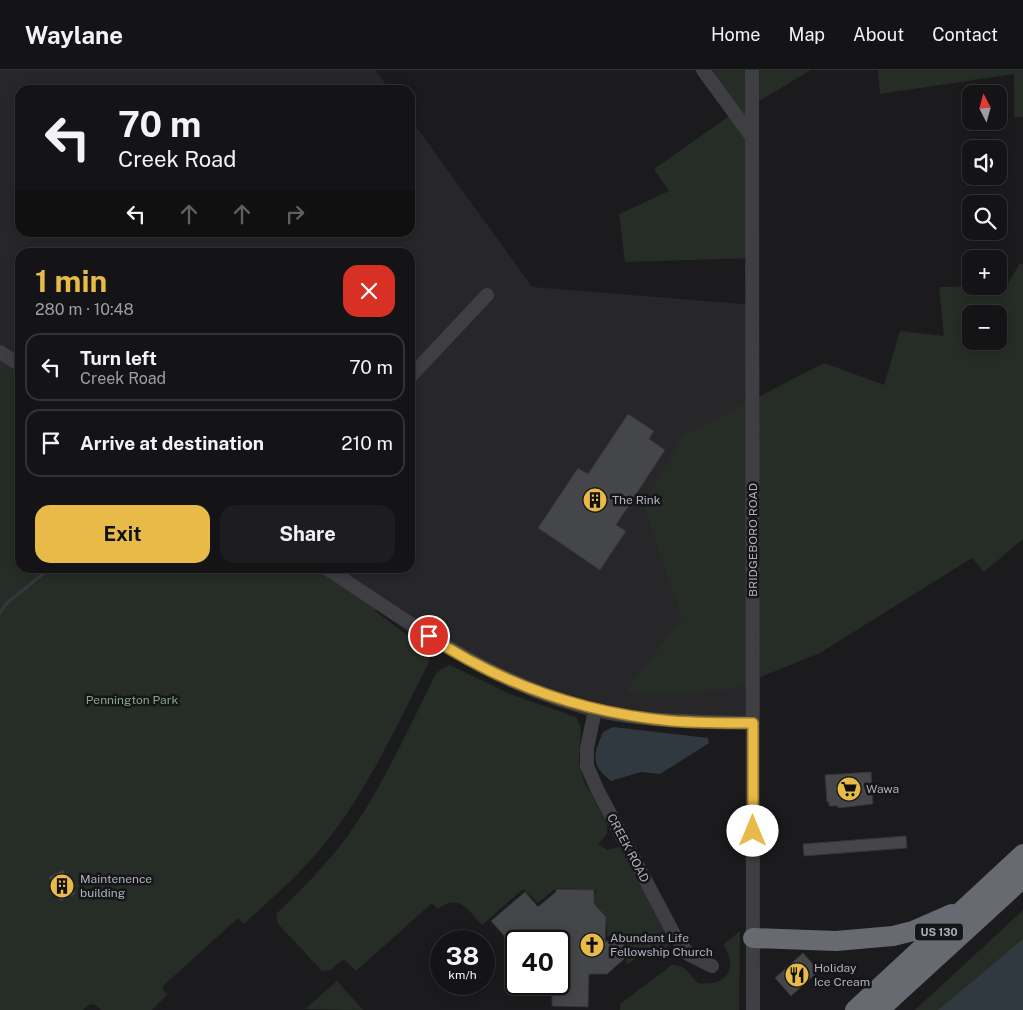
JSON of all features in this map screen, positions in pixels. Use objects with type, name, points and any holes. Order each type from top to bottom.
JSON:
[{"type":"highway","name":"US 130","points":[[855,1010],[1023,854]]},
{"type":"highway","name":"US 130","points":[[880,1010],[1023,878]]},
{"type":"highway","points":[[753,938],[836,941],[893,936],[913,931],[963,909]]},
{"type":"street","points":[[703,70],[752,137]]},
{"type":"street","name":"BRIDGEBORO ROAD","points":[[752,70],[753,1010]]},
{"type":"street","points":[[415,372],[487,295]]},
{"type":"street","points":[[0,352],[15,362]]},
{"type":"street","points":[[334,573],[445,646],[481,667],[542,694],[595,710],[674,721],[753,723]]},
{"type":"street","name":"CREEK ROAD","points":[[595,710],[587,748],[588,766],[598,791],[674,934],[688,954],[712,966]]},
{"type":"shaded area","points":[[0,70],[375,70],[386,85],[15,85],[15,237],[415,237],[415,125],[532,287],[755,305],[753,723],[653,719],[565,701],[481,667],[336,573],[415,573],[415,248],[15,248],[15,362],[0,352]]},
{"type":"shaded area","points":[[613,727],[708,738],[709,743],[660,774],[641,772],[611,781],[599,769],[595,758],[603,732]]},
{"type":"shaded area","points":[[1023,939],[1023,1010],[938,1010],[949,1001]]},
{"type":"green space","points":[[704,70],[811,70],[754,104],[755,258],[625,262],[619,214],[669,191],[654,169],[735,112]]},
{"type":"green space","points":[[878,70],[1023,70],[1023,117],[1014,117],[1014,74],[880,94]]},
{"type":"green space","points":[[1019,264],[1023,264],[1023,539],[984,572],[972,558],[820,653],[731,689],[653,695],[626,691],[682,618],[643,504],[683,436],[824,363],[884,385],[900,331],[944,336],[939,287],[962,287],[962,295],[1007,295],[1007,284]]},
{"type":"green space","name":"Pennington Park","points":[[0,352],[15,362],[15,573],[334,573],[381,604],[375,611],[423,647],[429,655],[429,662],[375,767],[360,793],[327,841],[293,879],[244,924],[238,918],[162,987],[167,995],[152,1010],[101,1010],[96,1005],[90,1004],[83,1010],[0,1010]]},
{"type":"green space","points":[[450,665],[510,694],[576,717],[581,727],[579,762],[584,781],[607,824],[607,834],[598,844],[607,850],[619,847],[670,939],[666,951],[661,955],[655,959],[648,951],[626,965],[628,938],[607,936],[607,926],[600,911],[594,904],[596,890],[556,888],[538,903],[523,889],[482,925],[463,905],[457,903],[445,904],[438,909],[432,903],[356,971],[344,959],[330,970],[322,971],[278,924],[276,914],[330,858],[359,819],[394,758],[436,674],[441,669]]},
{"type":"green space","points":[[1023,910],[1023,1010],[915,1010]]},
{"type":"green space","points":[[740,931],[739,1010],[620,1010],[620,1004],[672,965],[684,968],[698,983],[708,984],[722,979],[730,969],[728,954],[723,945]]},
{"type":"green space","points":[[337,981],[363,1010],[305,1009]]},
{"type":"building","name":"The Rink","points":[[628,414],[654,431],[649,439],[665,450],[616,525],[626,531],[600,570],[538,528],[578,468],[588,474]]},
{"type":"building","name":"Wawa","points":[[871,772],[873,804],[838,808],[838,806],[829,806],[825,775]]},
{"type":"building","points":[[906,836],[907,848],[804,856],[803,844]]},
{"type":"building","name":"Maintenence building","points":[[63,870],[75,894],[60,901],[49,877]]},
{"type":"building","name":"Abundant Life Fellowship Church","points":[[556,889],[594,890],[594,904],[606,917],[605,941],[624,942],[624,959],[607,974],[589,974],[588,1007],[552,1006],[552,995],[570,995],[570,930],[505,930],[505,937],[491,921],[525,892],[538,907],[556,892]]},
{"type":"building","name":"Holiday Ice Cream","points":[[803,953],[819,971],[791,996],[775,978]]},
{"type":"waterway","points":[[0,613],[6,604],[44,573]]},
{"type":"place","name":"The Rink","points":[[595,500]]},
{"type":"place","name":"Wawa","points":[[849,789]]},
{"type":"place","name":"Maintenence building","points":[[62,886]]},
{"type":"place","name":"Abundant Life Fellowship Church","points":[[592,945]]},
{"type":"place","name":"Holiday Ice Cream","points":[[797,975]]},
{"type":"route","points":[[429,636],[495,674],[518,685],[565,702],[611,713],[653,719],[753,723],[753,831]]}]
